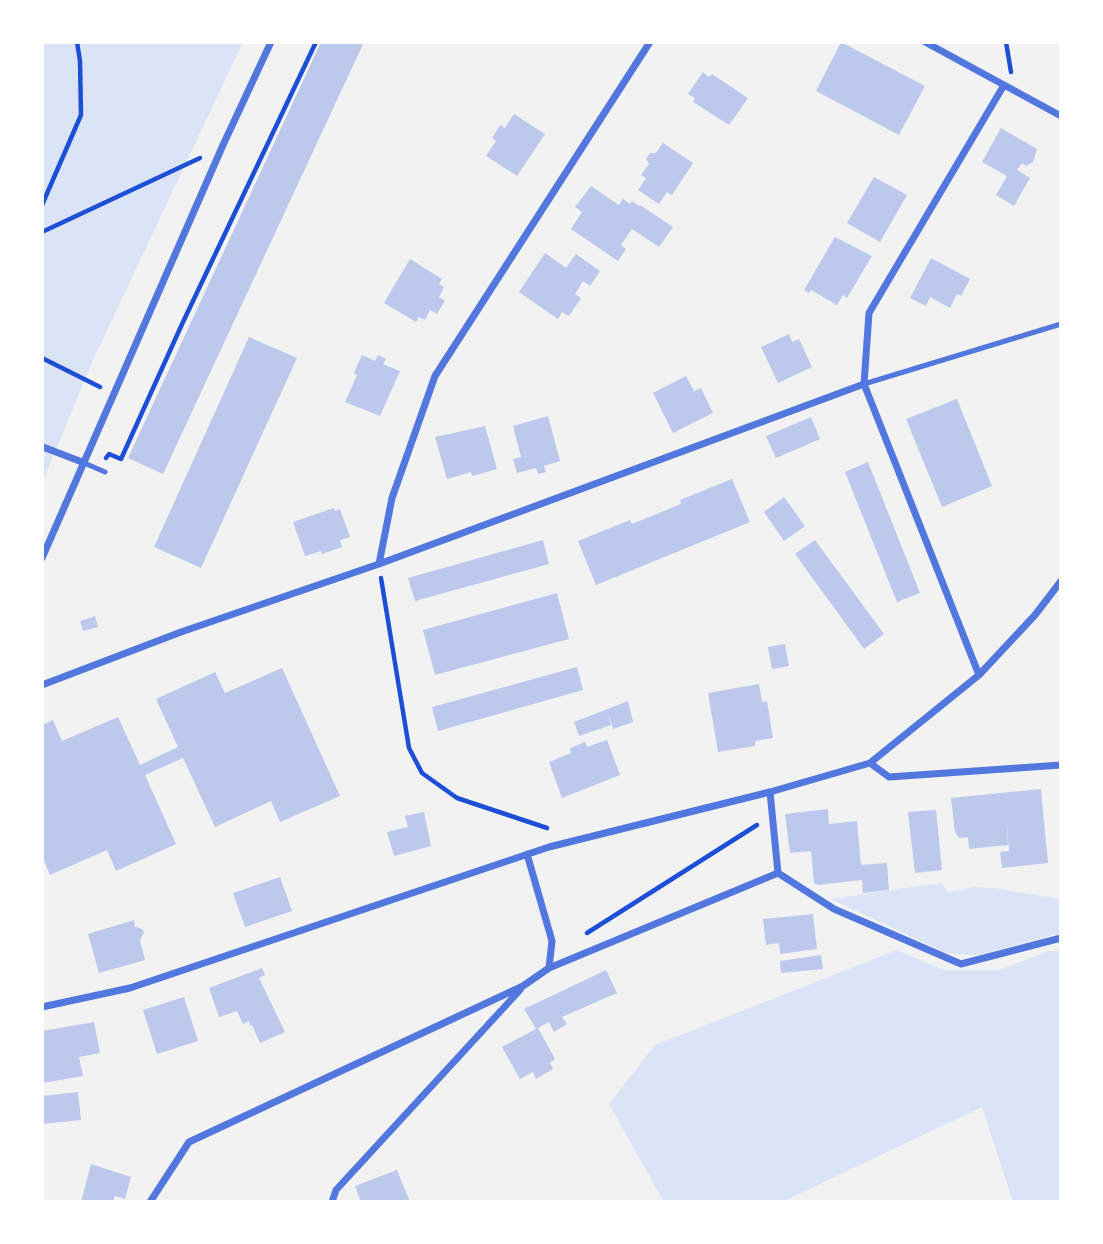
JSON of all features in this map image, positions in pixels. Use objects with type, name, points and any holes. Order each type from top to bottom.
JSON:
[{"type":"street","points":[[42,558],[222,145],[271,42]]},
{"type":"street","points":[[379,564],[392,498],[435,376],[650,42]]},
{"type":"street","points":[[925,42],[1061,116]]},
{"type":"street","points":[[979,676],[864,384],[869,313],[1003,85]]},
{"type":"street","points":[[42,685],[181,632],[379,564],[864,384]]},
{"type":"street","points":[[42,449],[82,462]]},
{"type":"street","points":[[42,1007],[130,988],[527,854],[770,792],[870,763],[979,676],[1035,615],[1061,582]]},
{"type":"street","points":[[870,763],[889,778],[1061,765]]},
{"type":"street","points":[[770,792],[778,873]]},
{"type":"street","points":[[527,854],[552,941],[549,968]]},
{"type":"street","points":[[778,873],[834,909],[961,964],[1061,938]]},
{"type":"street","points":[[150,1202],[189,1142],[523,986],[549,968],[778,873]]},
{"type":"street","points":[[332,1202],[336,1190],[523,986]]},
{"type":"lane","points":[[864,384],[1061,324]]},
{"type":"lane","points":[[82,462],[102,471]]},
{"type":"path","points":[[42,205],[81,115],[81,75],[77,42]]},
{"type":"path","points":[[102,471],[109,454],[121,459],[316,42]]},
{"type":"path","points":[[1006,42],[1012,74]]},
{"type":"path","points":[[42,232],[185,166],[222,145]]},
{"type":"path","points":[[42,358],[114,394]]},
{"type":"path","points":[[379,564],[409,748],[422,773],[457,798],[547,828]]},
{"type":"path","points":[[584,935],[772,815]]},
{"type":"shaded area","points":[[42,42],[243,42],[94,358],[42,483]]},
{"type":"shaded area","points":[[941,883],[948,892],[976,887],[1061,899],[1061,933],[978,955],[946,953],[831,899]]},
{"type":"shaded area","points":[[897,950],[944,970],[1000,970],[1048,951],[1061,951],[1061,1202],[1013,1202],[982,1107],[782,1202],[664,1202],[609,1104],[655,1045]]},
{"type":"building","points":[[321,42],[364,42],[163,474],[128,458]]},
{"type":"building","points":[[841,42],[925,86],[899,135],[816,91]]},
{"type":"building","points":[[703,72],[709,77],[712,74],[748,98],[729,125],[693,102],[695,98],[688,94]]},
{"type":"building","points":[[514,114],[545,134],[517,176],[486,156],[496,141],[492,138],[500,125],[505,128]]},
{"type":"building","points":[[1001,128],[1037,149],[1033,162],[1026,166],[1022,163],[1017,170],[1030,178],[1014,206],[996,195],[1007,176],[982,162]]},
{"type":"building","points":[[663,143],[693,163],[672,195],[667,192],[659,204],[638,190],[646,178],[641,175],[649,164],[646,159],[650,153],[656,153]]},
{"type":"building","points":[[874,177],[907,195],[880,242],[847,223]]},
{"type":"building","points":[[591,186],[619,205],[623,199],[630,204],[632,201],[640,205],[673,227],[659,247],[632,229],[621,245],[626,249],[618,261],[571,229],[582,212],[575,207]]},
{"type":"building","points":[[835,237],[872,256],[847,298],[843,295],[837,305],[811,290],[809,293],[804,290]]},
{"type":"building","points":[[545,253],[566,268],[576,254],[600,271],[590,286],[583,281],[575,294],[581,298],[569,316],[562,312],[558,319],[519,292]]},
{"type":"building","points":[[931,258],[970,279],[961,296],[957,294],[950,308],[930,297],[926,306],[910,298]]},
{"type":"building","points":[[410,259],[442,279],[439,284],[444,287],[439,297],[445,301],[437,314],[430,310],[425,320],[419,317],[416,322],[384,303]]},
{"type":"building","points":[[789,334],[792,342],[799,339],[812,367],[778,383],[761,347]]},
{"type":"building","points":[[249,337],[297,358],[201,568],[154,547]]},
{"type":"building","points":[[362,355],[375,361],[378,355],[386,359],[383,364],[400,371],[380,416],[345,402],[357,375],[354,373]]},
{"type":"building","points":[[686,376],[694,391],[701,388],[713,413],[673,433],[653,393]]},
{"type":"building","points":[[957,399],[992,486],[942,507],[906,419]]},
{"type":"building","points":[[548,416],[560,461],[544,466],[546,472],[538,474],[536,468],[517,473],[513,459],[521,457],[513,426]]},
{"type":"building","points":[[811,417],[820,439],[776,458],[766,436]]},
{"type":"building","points":[[485,426],[497,469],[472,476],[471,472],[447,479],[435,437]]},
{"type":"building","points":[[868,462],[920,593],[897,602],[845,472]]},
{"type":"building","points":[[732,479],[750,522],[596,585],[578,541],[630,520],[632,524],[681,504],[680,500]]},
{"type":"building","points":[[784,497],[805,526],[784,541],[764,512]]},
{"type":"building","points":[[334,508],[335,511],[340,509],[350,537],[340,540],[342,547],[305,556],[293,522]]},
{"type":"building","points":[[543,540],[549,564],[415,601],[408,578]]},
{"type":"building","points":[[815,540],[884,634],[864,649],[795,554]]},
{"type":"building","points":[[557,593],[569,639],[435,675],[423,630]]},
{"type":"building","points":[[95,616],[98,627],[83,631],[80,621]]},
{"type":"building","points":[[785,644],[789,666],[772,669],[768,647]]},
{"type":"building","points":[[577,667],[583,690],[438,731],[432,707]]},
{"type":"building","points":[[282,668],[340,796],[280,822],[271,801],[215,827],[183,758],[145,775],[176,844],[116,871],[107,850],[50,875],[42,856],[42,725],[53,720],[62,741],[118,717],[140,765],[178,747],[156,699],[215,672],[225,693]]},
{"type":"building","points":[[759,684],[762,702],[767,701],[773,738],[755,741],[755,746],[718,752],[708,693]]},
{"type":"building","points":[[628,701],[633,722],[613,729],[608,712],[611,725],[579,736],[574,722]]},
{"type":"building","points":[[607,740],[620,775],[562,798],[549,762],[571,753],[570,748],[585,742],[587,747]]},
{"type":"building","points":[[1041,789],[1048,863],[1002,868],[1000,852],[1009,851],[1006,812],[1008,845],[969,849],[968,837],[959,838],[955,832],[951,798]]},
{"type":"building","points":[[828,809],[829,824],[857,821],[861,865],[887,863],[889,890],[863,893],[862,880],[818,885],[814,883],[811,851],[790,853],[785,814]]},
{"type":"building","points":[[936,810],[942,870],[915,873],[908,812]]},
{"type":"building","points":[[424,812],[431,846],[394,856],[387,832],[408,827],[405,816]]},
{"type":"building","points":[[280,877],[292,911],[245,927],[233,893]]},
{"type":"building","points":[[813,914],[817,949],[780,954],[779,943],[766,945],[763,919]]},
{"type":"building","points":[[134,920],[135,927],[144,932],[140,940],[145,960],[99,973],[88,934]]},
{"type":"building","points":[[821,955],[823,969],[781,973],[780,961]]},
{"type":"building","points":[[262,968],[265,975],[259,978],[285,1032],[260,1043],[252,1025],[250,1026],[249,1021],[243,1024],[237,1011],[219,1017],[209,988]]},
{"type":"building","points":[[606,970],[617,993],[562,1017],[567,1024],[554,1032],[549,1022],[538,1028],[555,1059],[550,1063],[553,1069],[536,1079],[533,1072],[520,1079],[502,1047],[536,1029],[524,1009]]},
{"type":"building","points":[[184,997],[198,1041],[157,1054],[143,1010]]},
{"type":"building","points":[[94,1022],[100,1053],[79,1057],[83,1076],[42,1083],[42,1031]]},
{"type":"building","points":[[78,1092],[81,1120],[42,1124],[42,1096]]},
{"type":"building","points":[[91,1164],[131,1177],[125,1199],[115,1196],[113,1202],[81,1202]]},
{"type":"building","points":[[397,1170],[410,1202],[361,1202],[355,1186]]}]
